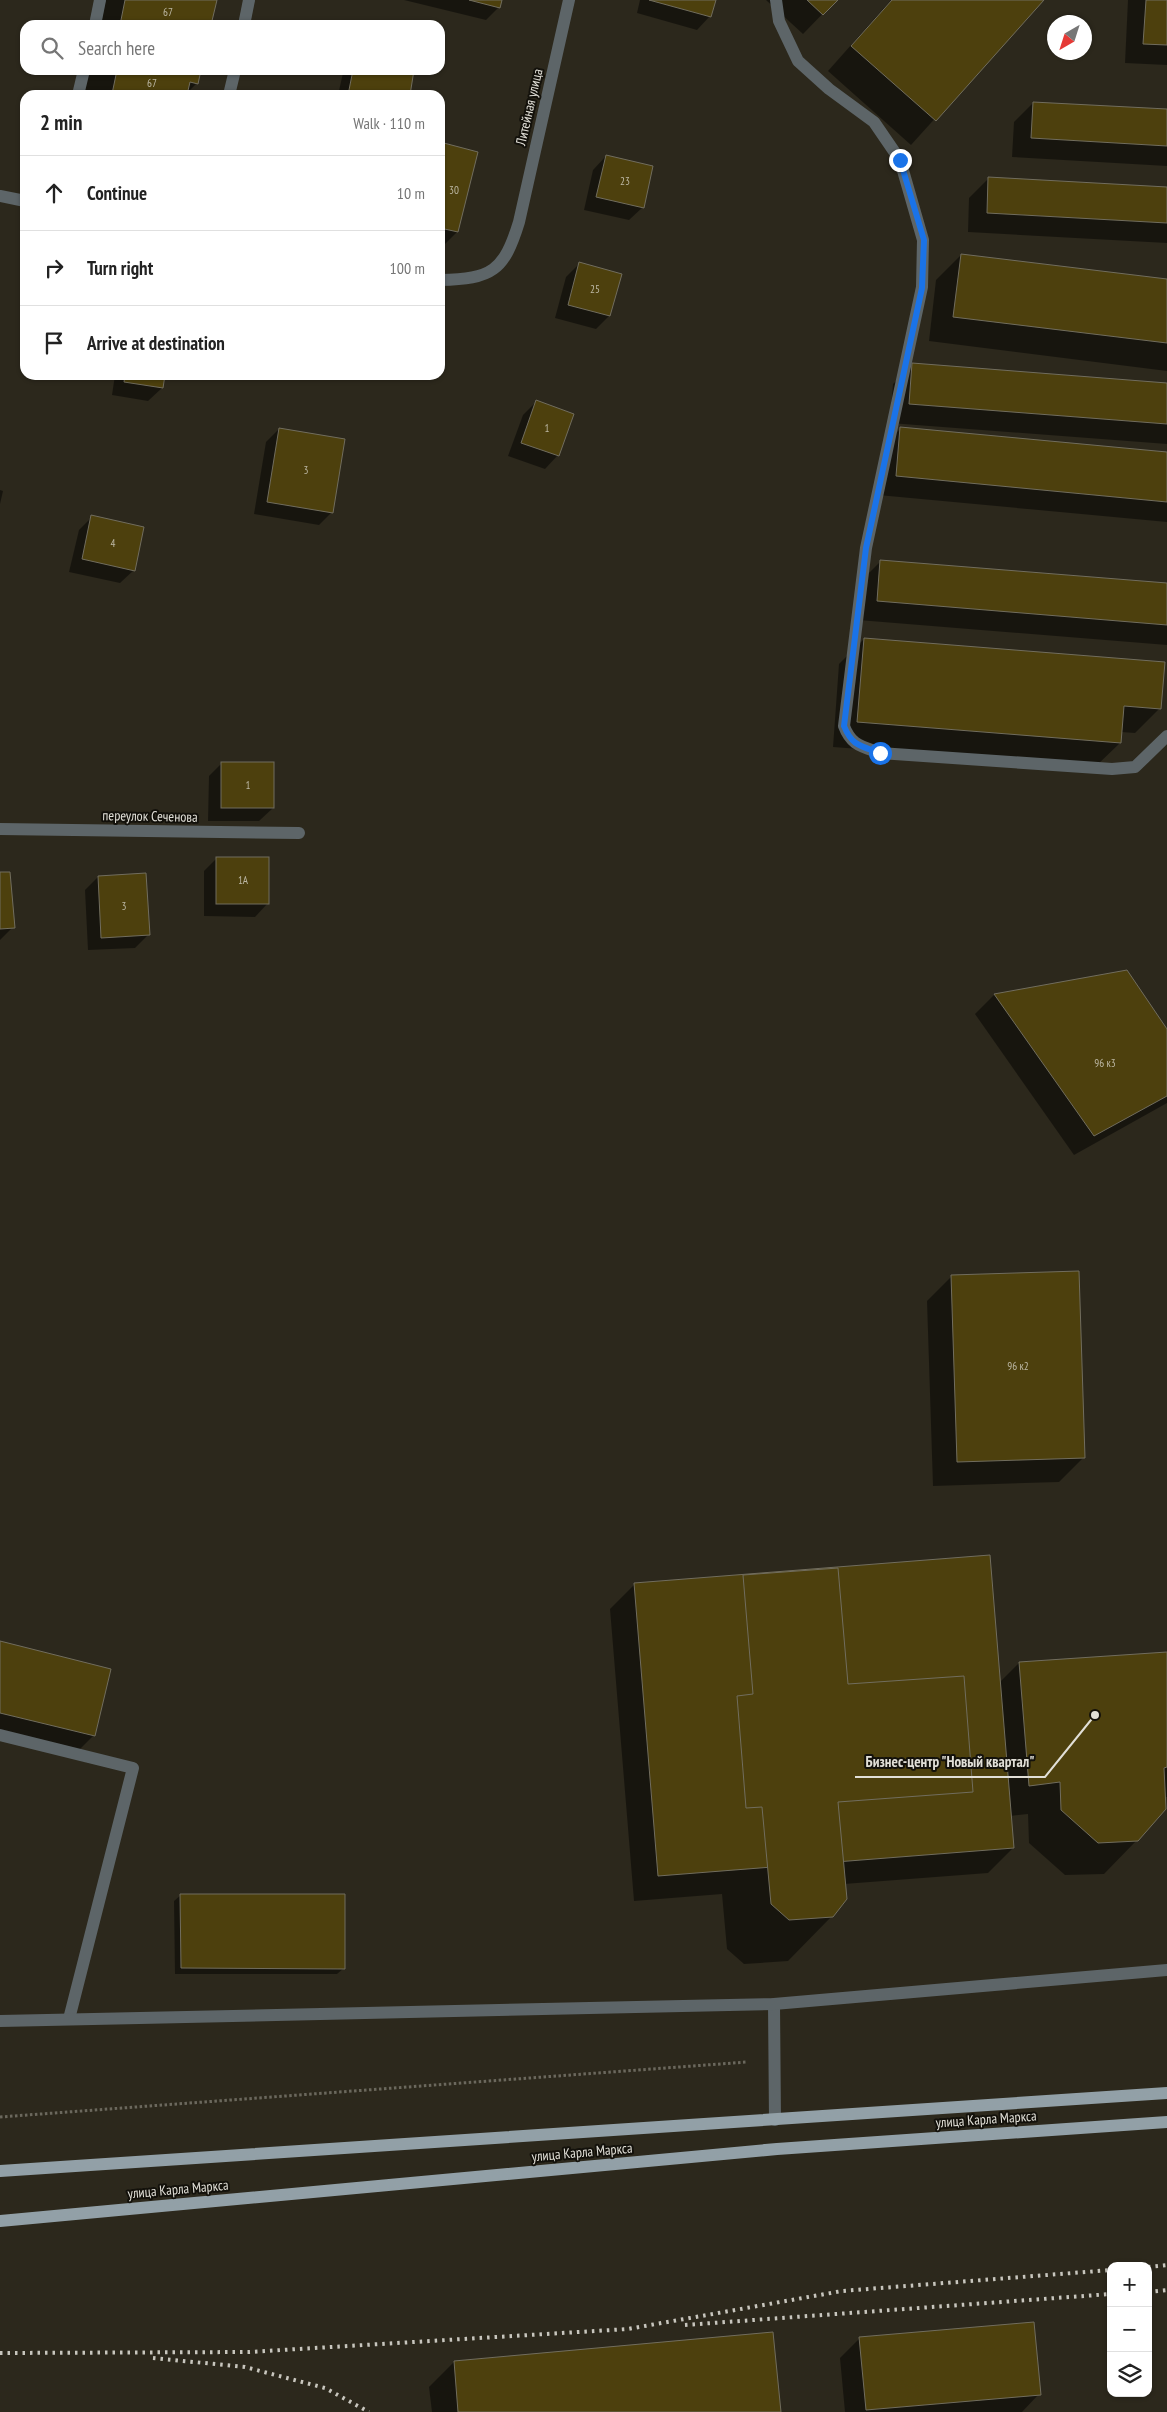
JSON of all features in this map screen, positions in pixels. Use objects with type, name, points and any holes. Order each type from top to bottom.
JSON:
[{"type":"main road","name":"улица Карла Маркса","points":[[0,2171],[1167,2093]]},
{"type":"main road","name":"улица Карла Маркса","points":[[0,2221],[777,2149],[1167,2122]]},
{"type":"street","points":[[95,20],[100,0]]},
{"type":"street","points":[[245,20],[249,0]]},
{"type":"street","name":"Литейная улица","points":[[445,280],[460,280],[491,273],[510,251],[519,222],[569,0]]},
{"type":"street","points":[[776,0],[779,20],[798,60],[829,89],[874,122],[900,160],[924,240],[922,288],[866,548],[844,726],[848,738],[858,745],[880,753],[1112,769],[1135,767],[1167,736]]},
{"type":"street","points":[[79,90],[83,75]]},
{"type":"street","points":[[231,90],[234,75]]},
{"type":"street","points":[[0,196],[20,200]]},
{"type":"street","name":"переулок Сеченова","points":[[0,829],[299,833]]},
{"type":"street","points":[[0,1735],[134,1768],[69,2019]]},
{"type":"street","points":[[0,2021],[774,2004],[1167,1970]]},
{"type":"street","points":[[774,2004],[775,2120]]},
{"type":"path","points":[[0,2117],[775,2060]]},
{"type":"building","points":[[125,0],[217,0],[212,20],[121,20]]},
{"type":"building","points":[[469,0],[502,0],[500,8]]},
{"type":"building","points":[[649,0],[716,0],[711,17]]},
{"type":"building","points":[[807,0],[838,0],[823,15]]},
{"type":"building","points":[[892,0],[1044,0],[936,121],[851,46]]},
{"type":"building","points":[[1146,0],[1167,0],[1167,45],[1143,44]]},
{"type":"building","points":[[116,75],[200,75],[198,84],[190,82],[188,90],[113,90]]},
{"type":"building","points":[[352,75],[413,75],[411,90],[349,90]]},
{"type":"building","points":[[1033,102],[1167,109],[1167,146],[1031,138]]},
{"type":"building","points":[[445,143],[478,152],[458,232],[445,229]]},
{"type":"building","points":[[606,155],[653,166],[644,208],[596,197]]},
{"type":"building","points":[[988,177],[1167,187],[1167,223],[987,213]]},
{"type":"building","points":[[961,254],[1167,279],[1167,343],[953,317]]},
{"type":"building","points":[[579,262],[622,274],[610,316],[568,305]]},
{"type":"building","points":[[912,363],[1167,383],[1167,424],[909,404]]},
{"type":"building","points":[[124,380],[164,380],[163,388],[124,382]]},
{"type":"building","points":[[536,400],[574,414],[559,456],[521,443]]},
{"type":"building","points":[[900,427],[1167,452],[1167,502],[896,476]]},
{"type":"building","points":[[279,428],[345,439],[333,513],[267,502]]},
{"type":"building","points":[[91,515],[144,527],[135,571],[82,559]]},
{"type":"building","points":[[880,560],[1167,583],[1167,625],[877,601]]},
{"type":"building","points":[[864,638],[1165,662],[1161,709],[1124,706],[1121,743],[857,722]]},
{"type":"building","points":[[221,762],[274,762],[274,808],[221,808]]},
{"type":"building","points":[[216,857],[269,857],[269,904],[216,904]]},
{"type":"building","points":[[0,872],[10,872],[15,928],[0,929]]},
{"type":"building","points":[[146,873],[150,935],[101,938],[98,876]]},
{"type":"building","points":[[1127,970],[1167,1029],[1167,1096],[1094,1136],[994,994]]},
{"type":"building","points":[[1079,1271],[1085,1458],[957,1462],[951,1275]]},
{"type":"building","points":[[990,1555],[1014,1848],[658,1876],[634,1583]]},
{"type":"building","points":[[838,1568],[848,1684],[964,1676],[973,1792],[838,1802],[847,1899],[833,1917],[789,1920],[771,1904],[762,1807],[746,1808],[737,1696],[753,1694],[743,1575]]},
{"type":"building","points":[[0,1641],[111,1669],[95,1736],[0,1713]]},
{"type":"building","points":[[1167,1652],[1167,1767],[1164,1768],[1166,1809],[1138,1841],[1098,1843],[1061,1810],[1060,1782],[1029,1786],[1019,1662]]},
{"type":"building","points":[[180,1894],[345,1894],[345,1969],[181,1968]]},
{"type":"building","points":[[1034,2322],[1041,2395],[866,2410],[859,2337]]},
{"type":"building","points":[[773,2332],[781,2412],[458,2412],[454,2361]]},
{"type":"railway","points":[[1152,2267],[1167,2265]]},
{"type":"railway","points":[[0,2353],[249,2352],[628,2329],[842,2291],[1107,2270]]},
{"type":"railway","points":[[1152,2292],[1167,2290]]},
{"type":"railway","points":[[685,2325],[1107,2294]]},
{"type":"railway","points":[[153,2358],[245,2367],[325,2388],[369,2412]]},
{"type":"place","name":"Бизнес-центр \"Новый квартал\"","points":[[1095,1715]]},
{"type":"route","points":[[880,753],[858,745],[848,738],[844,726],[866,548],[922,288],[924,240],[900,160]]}]
